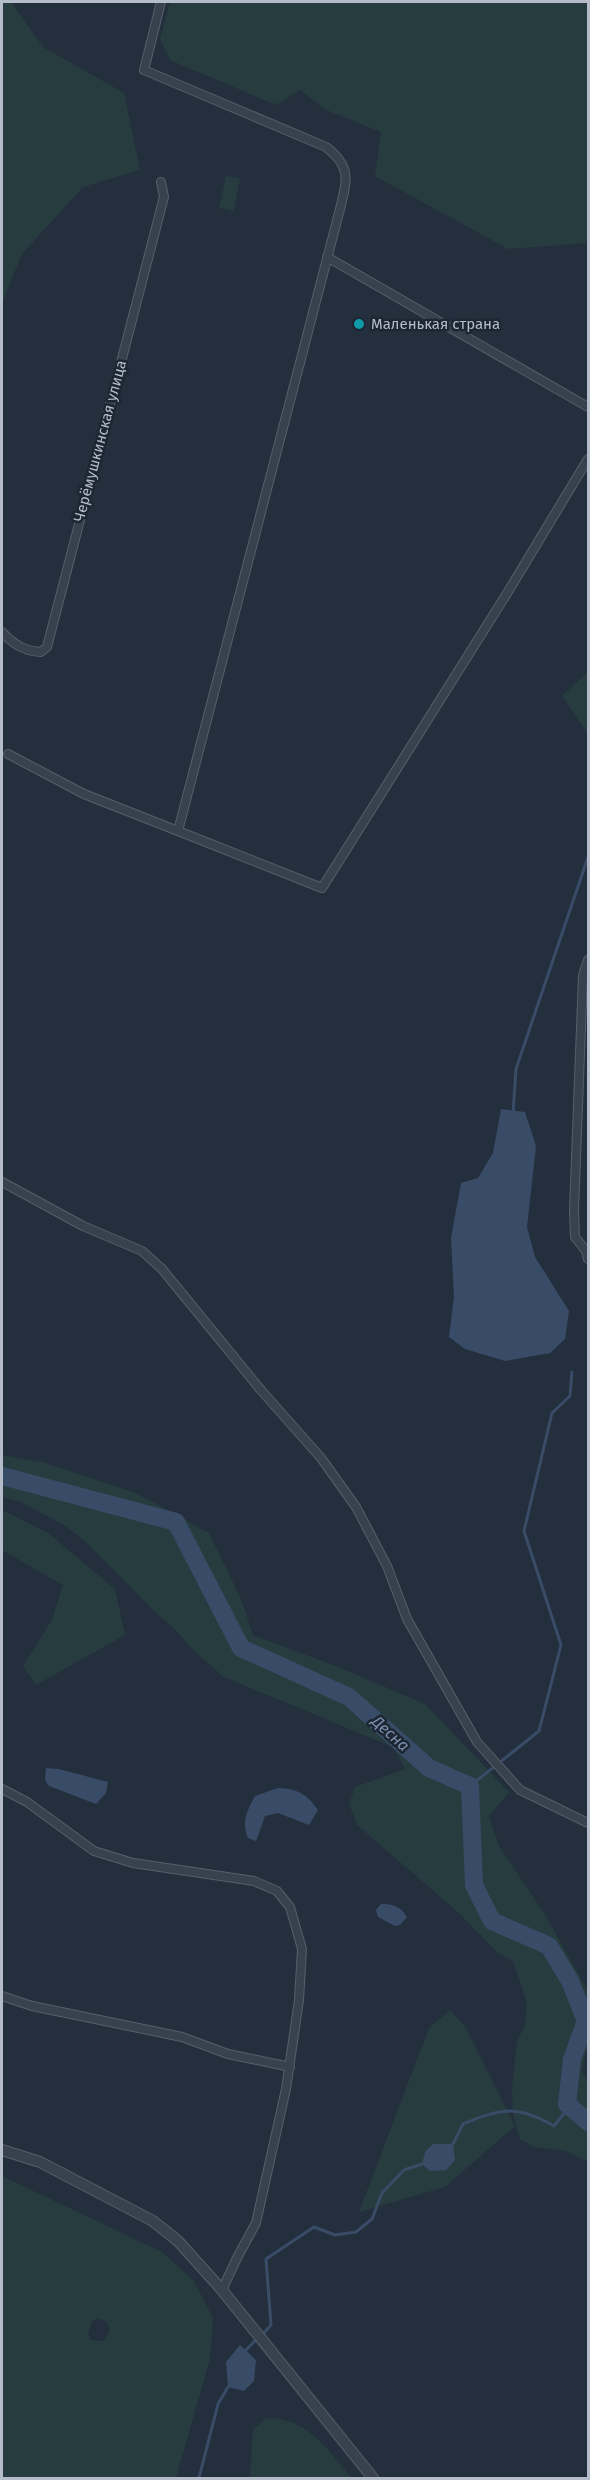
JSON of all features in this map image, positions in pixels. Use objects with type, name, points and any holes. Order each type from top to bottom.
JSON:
[{"type":"street","points":[[161,2],[144,70],[326,147],[340,158],[345,170],[345,186],[178,831]]},
{"type":"street","name":"Черёмушкинская улица","points":[[2,632],[12,643],[31,651],[41,652],[47,647],[164,197],[161,182]]},
{"type":"street","points":[[327,257],[588,407]]},
{"type":"street","points":[[8,754],[84,794],[322,888],[506,595],[588,459]]},
{"type":"street","points":[[588,960],[583,975],[575,1237],[586,1251],[588,1259]]},
{"type":"street","points":[[2,1182],[83,1226],[142,1251],[162,1269],[260,1389],[321,1458],[356,1506],[387,1566],[407,1619],[477,1742],[520,1790],[588,1823]]},
{"type":"street","points":[[2,1789],[27,1802],[94,1851],[133,1863],[254,1881],[277,1891],[290,1907],[302,1950],[290,2067],[282,2114],[256,2223],[222,2290]]},
{"type":"street","points":[[2,1996],[32,2006],[182,2037],[228,2054],[290,2067]]},
{"type":"street","points":[[2,2150],[40,2162],[153,2221],[178,2241],[222,2290],[373,2478]]},
{"type":"green space","points":[[2,2],[11,2],[43,47],[124,93],[140,170],[83,187],[22,254],[2,303]]},
{"type":"green space","points":[[170,2],[588,2],[588,243],[508,249],[375,176],[381,132],[324,109],[300,90],[276,105],[170,60],[160,39]]},
{"type":"green space","points":[[226,176],[240,178],[234,211],[219,208]]},
{"type":"green space","points":[[588,672],[588,734],[562,696]]},
{"type":"green space","points":[[2,1455],[42,1462],[136,1493],[209,1533],[241,1599],[253,1635],[341,1668],[425,1704],[509,1792],[489,1816],[499,1846],[544,1913],[588,1991],[588,2044],[581,2072],[588,2079],[588,2162],[566,2151],[534,2147],[520,2139],[513,2115],[512,2087],[517,2041],[525,2025],[527,2002],[513,1962],[495,1950],[458,1912],[357,1825],[349,1804],[355,1787],[405,1769],[393,1747],[224,1677],[193,1650],[176,1630],[155,1612],[88,1544],[67,1527],[21,1502],[2,1497]]},
{"type":"green space","points":[[2,1510],[48,1533],[115,1589],[125,1635],[36,1685],[23,1666],[52,1620],[63,1585],[2,1550]]},
{"type":"green space","points":[[450,2010],[466,2028],[515,2126],[445,2187],[359,2212],[429,2028]]},
{"type":"green space","points":[[2,2176],[162,2252],[194,2281],[213,2318],[210,2359],[176,2478],[2,2478]],"holes":[[[98,2318],[107,2322],[110,2329],[104,2341],[91,2340],[88,2334],[92,2322]]]},
{"type":"green space","points":[[266,2418],[281,2419],[305,2429],[325,2446],[352,2478],[250,2478],[253,2430]]},
{"type":"water","points":[[501,1109],[525,1112],[536,1146],[527,1227],[535,1257],[569,1311],[565,1339],[550,1353],[505,1361],[465,1349],[449,1337],[454,1296],[451,1238],[461,1183],[478,1178],[493,1153]]},
{"type":"water","points":[[46,1768],[59,1769],[108,1782],[106,1793],[96,1804],[49,1786],[45,1780]]},
{"type":"water","points":[[278,1788],[301,1793],[318,1810],[309,1825],[278,1813],[265,1816],[256,1841],[248,1838],[245,1822],[255,1796]]},
{"type":"water","points":[[381,1904],[396,1906],[407,1917],[400,1925],[395,1926],[378,1917],[376,1910]]},
{"type":"water","points":[[433,2144],[453,2144],[455,2160],[446,2170],[430,2171],[422,2164],[425,2152]]},
{"type":"water","points":[[240,2345],[256,2360],[254,2381],[244,2391],[228,2387],[226,2362]]},
{"type":"waterway","points":[[513,1113],[516,1069],[588,857]]},
{"type":"waterway","points":[[470,1786],[539,1731],[561,1645],[524,1531],[552,1413],[570,1396],[572,1372]]},
{"type":"waterway","name":"Десна","points":[[2,1476],[176,1522],[241,1648],[349,1697],[429,1768],[470,1786],[474,1885],[492,1921],[549,1946],[570,1981],[586,2021],[572,2059],[567,2104],[588,2122]]},
{"type":"waterway","points":[[453,2144],[463,2124],[488,2115],[509,2111],[519,2112],[554,2126],[570,2106]]},
{"type":"waterway","points":[[262,2335],[271,2325],[266,2259],[314,2227],[335,2235],[356,2232],[372,2219],[382,2193],[404,2170],[422,2164]]},
{"type":"waterway","points":[[245,2351],[257,2339]]},
{"type":"waterway","points":[[199,2478],[218,2404],[228,2387]]},
{"type":"place","name":"Маленькая страна","points":[[359,324]]}]
